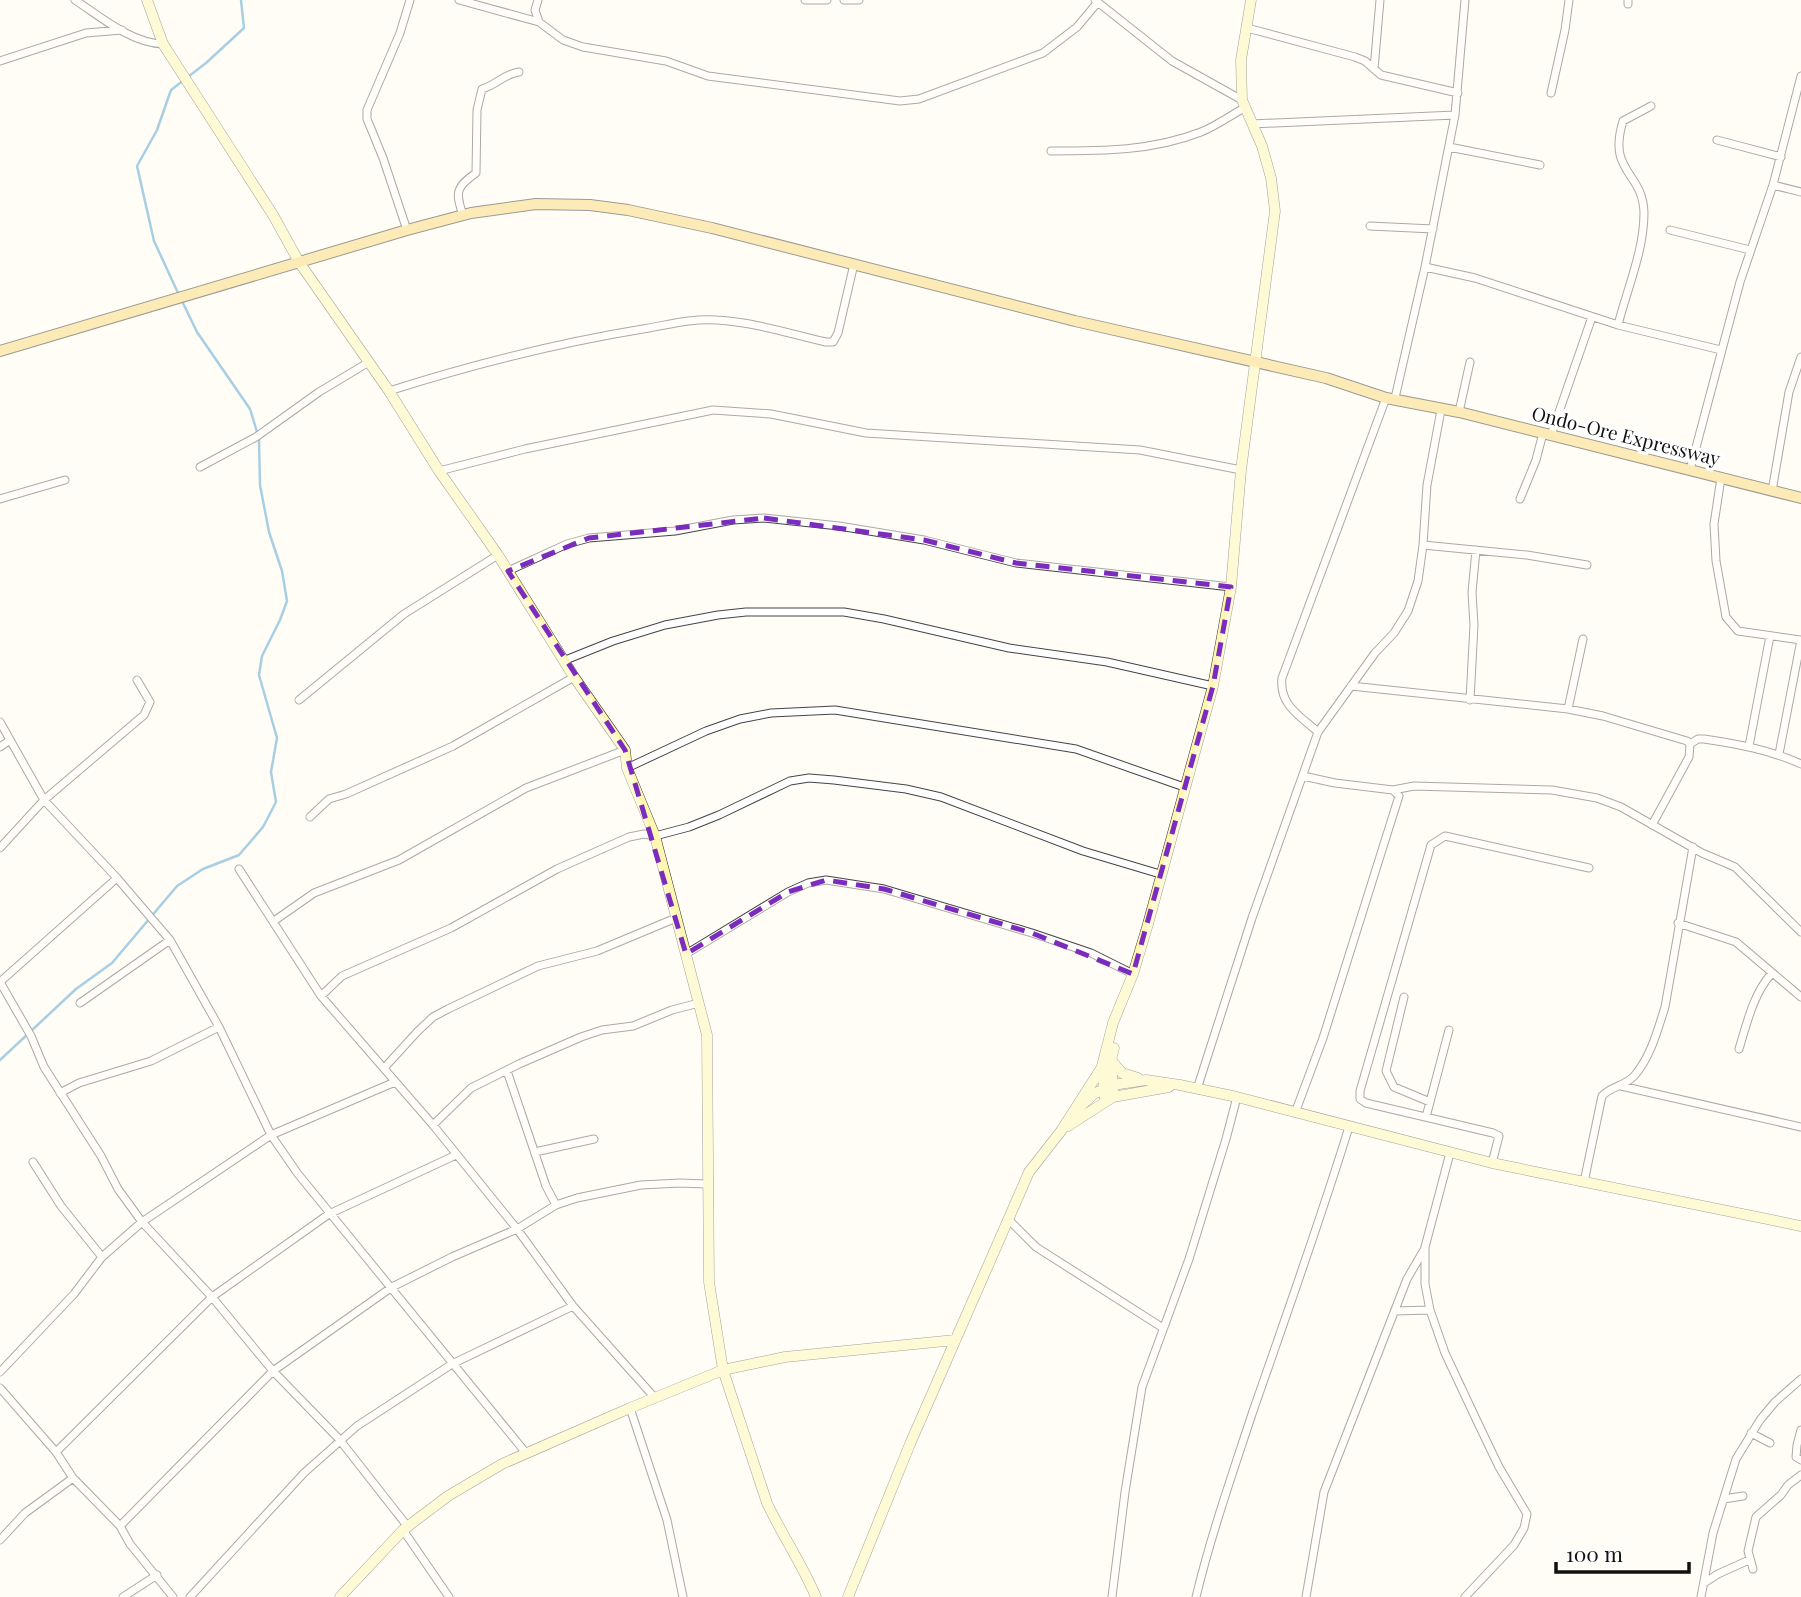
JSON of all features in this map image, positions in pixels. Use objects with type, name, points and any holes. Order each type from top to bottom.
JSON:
[{"type":"main road","name":"Ondo-Ore Expressway","points":[[0,352],[463,215],[536,204],[590,205],[679,220],[1074,321],[1326,378],[1391,398],[1459,412],[1801,498]]},
{"type":"street","points":[[75,0],[122,30],[146,42],[163,44]]},
{"type":"street","points":[[147,0],[163,44],[273,215],[299,262],[389,391],[439,471],[498,555],[573,677],[625,750],[627,768],[655,836],[707,1035],[709,1126],[706,1184],[709,1282],[723,1370],[767,1503],[816,1597]]},
{"type":"street","points":[[407,230],[367,110],[410,0]]},
{"type":"street","points":[[459,0],[539,22],[563,40],[583,47],[666,61],[708,76],[900,101],[919,99],[1043,53],[1077,27],[1096,1],[1172,61],[1243,104]]},
{"type":"street","points":[[538,0],[535,10],[539,22]]},
{"type":"street","points":[[805,0],[827,0]]},
{"type":"street","points":[[844,0],[859,0]]},
{"type":"street","points":[[848,1597],[955,1340],[1029,1172],[1061,1131],[1107,1063],[1116,1041],[1113,1023],[1133,974],[1213,686],[1231,587],[1241,470],[1275,211],[1271,178],[1262,146],[1243,104],[1241,60],[1251,0]]},
{"type":"street","points":[[1374,69],[1380,0]]},
{"type":"street","points":[[1318,732],[1289,707],[1281,690],[1282,678],[1391,398],[1425,267],[1455,115],[1465,0]]},
{"type":"street","points":[[1551,93],[1569,0]]},
{"type":"street","points":[[1247,28],[1355,57],[1365,61],[1381,75],[1458,93]]},
{"type":"street","points":[[0,61],[86,33],[122,30]]},
{"type":"street","points":[[463,215],[457,194],[462,183],[476,173],[477,110],[482,89],[510,73],[519,72]]},
{"type":"street","points":[[1690,470],[1750,250],[1781,157],[1801,76]]},
{"type":"street","points":[[1051,150],[1107,151],[1145,148],[1203,131],[1243,104]]},
{"type":"street","points":[[1618,325],[1639,256],[1644,211],[1640,192],[1619,158],[1617,145],[1623,121],[1651,106]]},
{"type":"street","points":[[1252,124],[1455,115]]},
{"type":"street","points":[[1717,140],[1781,157]]},
{"type":"street","points":[[1448,147],[1540,166]]},
{"type":"street","points":[[1773,185],[1801,192]]},
{"type":"street","points":[[1370,226],[1433,229]]},
{"type":"street","points":[[1670,230],[1750,250]]},
{"type":"street","points":[[389,391],[447,373],[567,344],[699,320],[736,322],[832,342],[838,332],[854,264]]},
{"type":"street","points":[[1425,267],[1475,278],[1618,325],[1721,350]]},
{"type":"street","points":[[1520,499],[1592,317]]},
{"type":"street","points":[[1772,491],[1789,392],[1801,356]]},
{"type":"street","points":[[200,467],[256,437],[319,392],[369,362]]},
{"type":"street","points":[[1459,412],[1471,362]]},
{"type":"street","points":[[439,471],[525,449],[713,410],[771,414],[866,433],[1140,450],[1241,470]]},
{"type":"street","points":[[1197,1089],[1252,918],[1318,732],[1408,611],[1418,581],[1427,485],[1441,410]]},
{"type":"street","points":[[1721,478],[1714,524],[1726,617],[1738,631],[1801,640],[1779,754]]},
{"type":"street","points":[[0,499],[65,480]]},
{"type":"street","points":[[508,571],[567,544],[589,538],[675,531],[733,520],[764,518],[796,520],[924,540],[1016,563],[1231,587]]},
{"type":"street","points":[[1423,545],[1527,555],[1587,565]]},
{"type":"street","points":[[1470,700],[1474,625],[1472,592],[1476,550]]},
{"type":"street","points":[[299,700],[404,614],[498,555]]},
{"type":"street","points":[[563,661],[613,641],[665,625],[718,615],[746,612],[844,612],[1009,648],[1107,663],[1213,686]]},
{"type":"street","points":[[1749,746],[1770,636]]},
{"type":"street","points":[[1568,709],[1583,639]]},
{"type":"street","points":[[310,817],[329,799],[453,746],[573,677]]},
{"type":"street","points":[[0,848],[44,800],[144,715],[150,702],[137,680]]},
{"type":"street","points":[[1351,687],[1568,709],[1659,732],[1690,744]]},
{"type":"street","points":[[627,768],[706,731],[740,719],[771,713],[835,710],[1076,749],[1184,787]]},
{"type":"street","points":[[0,722],[44,800],[170,940],[219,1027],[271,1135],[329,1214],[392,1287],[526,1453]]},
{"type":"street","points":[[1690,744],[1704,738],[1749,746],[1779,754],[1801,764]]},
{"type":"street","points":[[0,747],[10,740]]},
{"type":"street","points":[[1653,825],[1689,757],[1690,744]]},
{"type":"street","points":[[274,921],[314,893],[399,860],[526,788],[625,750]]},
{"type":"street","points":[[1303,776],[1346,785],[1393,790],[1414,786],[1552,790],[1597,798],[1621,807],[1735,867],[1801,932]]},
{"type":"street","points":[[321,996],[342,976],[451,928],[557,869],[629,837],[655,836],[689,827],[790,780],[834,779],[941,797],[1083,851],[1160,874]]},
{"type":"street","points":[[1295,1113],[1399,802],[1399,794],[1393,790]]},
{"type":"street","points":[[1492,1163],[1499,1136],[1493,1133],[1366,1103],[1360,1099],[1360,1091],[1431,845],[1445,836],[1589,868]]},
{"type":"street","points":[[1584,1182],[1602,1096],[1607,1090],[1621,1086],[1635,1075],[1658,1030],[1665,1007],[1693,847]]},
{"type":"street","points":[[240,869],[321,996],[433,1125],[517,1229],[573,1306],[655,1398]]},
{"type":"street","points":[[117,878],[0,982],[31,1036],[44,1067],[101,1156],[118,1189],[142,1222],[212,1297],[273,1371],[339,1440],[406,1529],[449,1597]]},
{"type":"street","points":[[686,954],[788,891],[808,883],[826,880],[884,889],[914,897],[1091,953],[1133,974]]},
{"type":"street","points":[[385,1067],[418,1031],[448,1009],[538,966],[597,951],[676,918]]},
{"type":"street","points":[[1678,923],[1736,942],[1801,997]]},
{"type":"street","points":[[80,1003],[170,940]]},
{"type":"street","points":[[1739,1049],[1752,1005],[1771,974]]},
{"type":"street","points":[[1404,997],[1386,1071],[1394,1087],[1430,1102]]},
{"type":"street","points":[[433,1125],[471,1088],[581,1037],[602,1030],[633,1026],[672,1010],[699,1003]]},
{"type":"street","points":[[60,1093],[103,1074],[131,1069],[168,1054],[219,1027]]},
{"type":"street","points":[[1426,1117],[1449,1030]]},
{"type":"street","points":[[1107,1063],[1122,1073],[1146,1080],[1237,1097],[1492,1163],[1801,1226]]},
{"type":"street","points":[[1107,1063],[1109,1099]]},
{"type":"street","points":[[507,1071],[546,1186],[556,1205]]},
{"type":"street","points":[[1073,1113],[1085,1100],[1108,1087],[1146,1080]]},
{"type":"street","points":[[0,1372],[74,1294],[102,1257],[142,1222],[271,1135],[395,1082]]},
{"type":"street","points":[[1061,1131],[1109,1099],[1180,1085]]},
{"type":"street","points":[[1621,1086],[1801,1127]]},
{"type":"street","points":[[1112,1597],[1142,1387],[1189,1259],[1237,1097]]},
{"type":"street","points":[[1196,1597],[1207,1550],[1349,1127]]},
{"type":"street","points":[[535,1152],[594,1139]]},
{"type":"street","points":[[1306,1597],[1324,1492],[1407,1279],[1425,1247],[1450,1153]]},
{"type":"street","points":[[56,1452],[212,1297],[329,1214],[456,1155]]},
{"type":"street","points":[[33,1162],[61,1206],[102,1257]]},
{"type":"street","points":[[120,1526],[273,1371],[392,1287],[517,1229],[556,1205],[577,1198],[641,1185],[680,1182],[706,1184]]},
{"type":"street","points":[[1008,1219],[1036,1247],[1163,1328]]},
{"type":"street","points":[[1425,1247],[1425,1284],[1430,1310],[1445,1353],[1487,1443],[1527,1514],[1524,1528],[1514,1545],[1465,1597]]},
{"type":"street","points":[[190,1597],[217,1565],[339,1440],[387,1405],[452,1364],[573,1306]]},
{"type":"street","points":[[1395,1311],[1430,1310]]},
{"type":"street","points":[[340,1597],[406,1529],[448,1496],[526,1453],[630,1408],[723,1370],[786,1357],[955,1340]]},
{"type":"street","points":[[1701,1597],[1713,1533],[1736,1459],[1751,1433],[1775,1402],[1801,1379]]},
{"type":"street","points":[[0,1388],[56,1452],[73,1478],[120,1526],[130,1544],[173,1597]]},
{"type":"street","points":[[630,1408],[667,1520],[683,1597]]},
{"type":"street","points":[[1801,1430],[1796,1457],[1801,1460]]},
{"type":"street","points":[[1751,1433],[1770,1443]]},
{"type":"street","points":[[1753,1569],[1749,1560],[1749,1540],[1756,1517],[1801,1475]]},
{"type":"street","points":[[0,1540],[25,1513],[73,1478]]},
{"type":"street","points":[[1724,1499],[1743,1496]]},
{"type":"street","points":[[1704,1583],[1749,1560]]},
{"type":"street","points":[[123,1597],[157,1575]]},
{"type":"highlighted area","points":[[764,518],[924,540],[1016,563],[1231,587],[1213,686],[1133,974],[1032,933],[884,889],[826,880],[788,892],[686,954],[625,750],[508,571],[589,538]]},
{"type":"waterway","points":[[178,293],[154,241],[137,166],[157,130],[171,90],[244,28],[241,0]]},
{"type":"waterway","points":[[181,299],[197,332],[250,409],[257,432]]},
{"type":"waterway","points":[[0,1060],[76,989],[112,963],[177,886],[203,869],[239,855],[263,827],[276,802],[271,772],[277,738],[259,675],[262,656],[287,601],[260,485],[259,439]]}]
